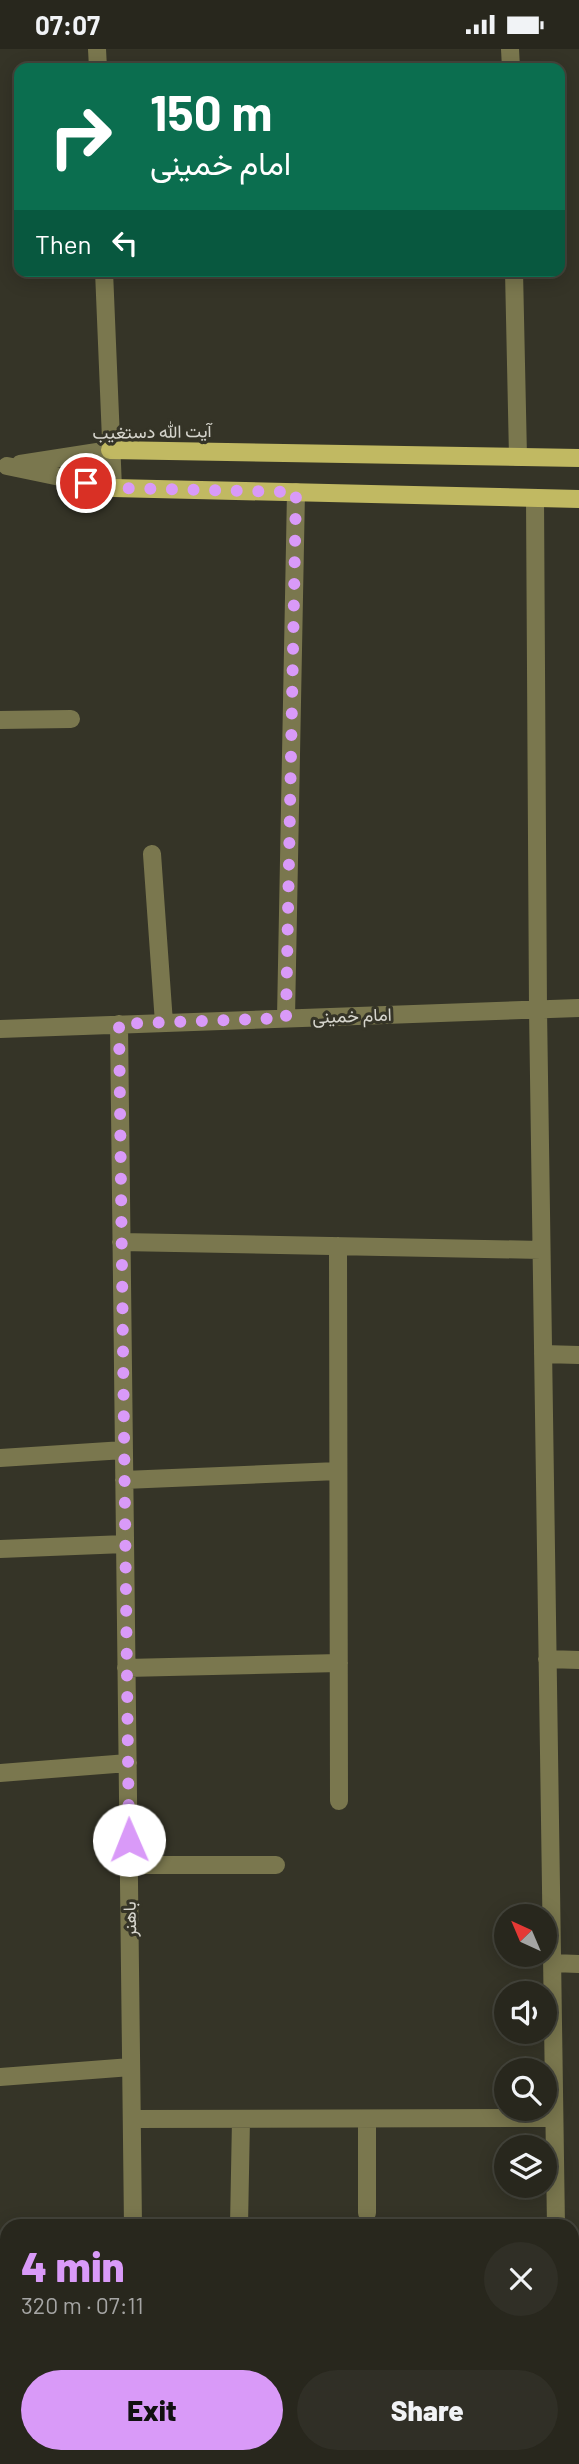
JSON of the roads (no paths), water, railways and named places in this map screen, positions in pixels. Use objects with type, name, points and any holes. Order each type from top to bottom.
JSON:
[{"type":"main road","name":"آیت الله دستغیب","points":[[110,450],[579,459]]},
{"type":"main road","name":"آیت الله دستغیب","points":[[113,488],[579,499]]},
{"type":"street","points":[[104,277],[113,488]]},
{"type":"street","points":[[514,277],[518,457]]},
{"type":"street","name":"آیت الله دستغیب","points":[[4,466],[110,450]]},
{"type":"street","name":"آیت الله دستغیب","points":[[4,466],[113,488]]},
{"type":"street","points":[[286,1018],[296,492]]},
{"type":"street","points":[[535,498],[538,1009],[551,1904]]},
{"type":"street","points":[[0,720],[71,719]]},
{"type":"street","points":[[152,854],[164,1023]]},
{"type":"street","name":"امام خمینی","points":[[0,1029],[579,1008]]},
{"type":"street","name":"باهنر","points":[[119,1024],[133,2219]]},
{"type":"street","points":[[121,1243],[541,1250]]},
{"type":"street","points":[[338,1246],[339,1801]]},
{"type":"street","points":[[543,1354],[579,1355]]},
{"type":"street","points":[[0,1458],[124,1450]]},
{"type":"street","points":[[124,1480],[338,1471]]},
{"type":"street","points":[[0,1549],[125,1544]]},
{"type":"street","points":[[547,1659],[579,1660]]},
{"type":"street","points":[[126,1668],[339,1663]]},
{"type":"street","points":[[0,1773],[128,1763]]},
{"type":"street","points":[[129,1865],[276,1865]]},
{"type":"street","points":[[557,1963],[579,1964]]},
{"type":"street","points":[[552,1967],[553,2058]]},
{"type":"street","points":[[0,2077],[131,2067]]},
{"type":"street","points":[[132,2119],[494,2118]]},
{"type":"street","points":[[239,2219],[241,2119]]},
{"type":"street","points":[[367,2119],[367,2213]]},
{"type":"street","points":[[554,2121],[556,2219]]}]
